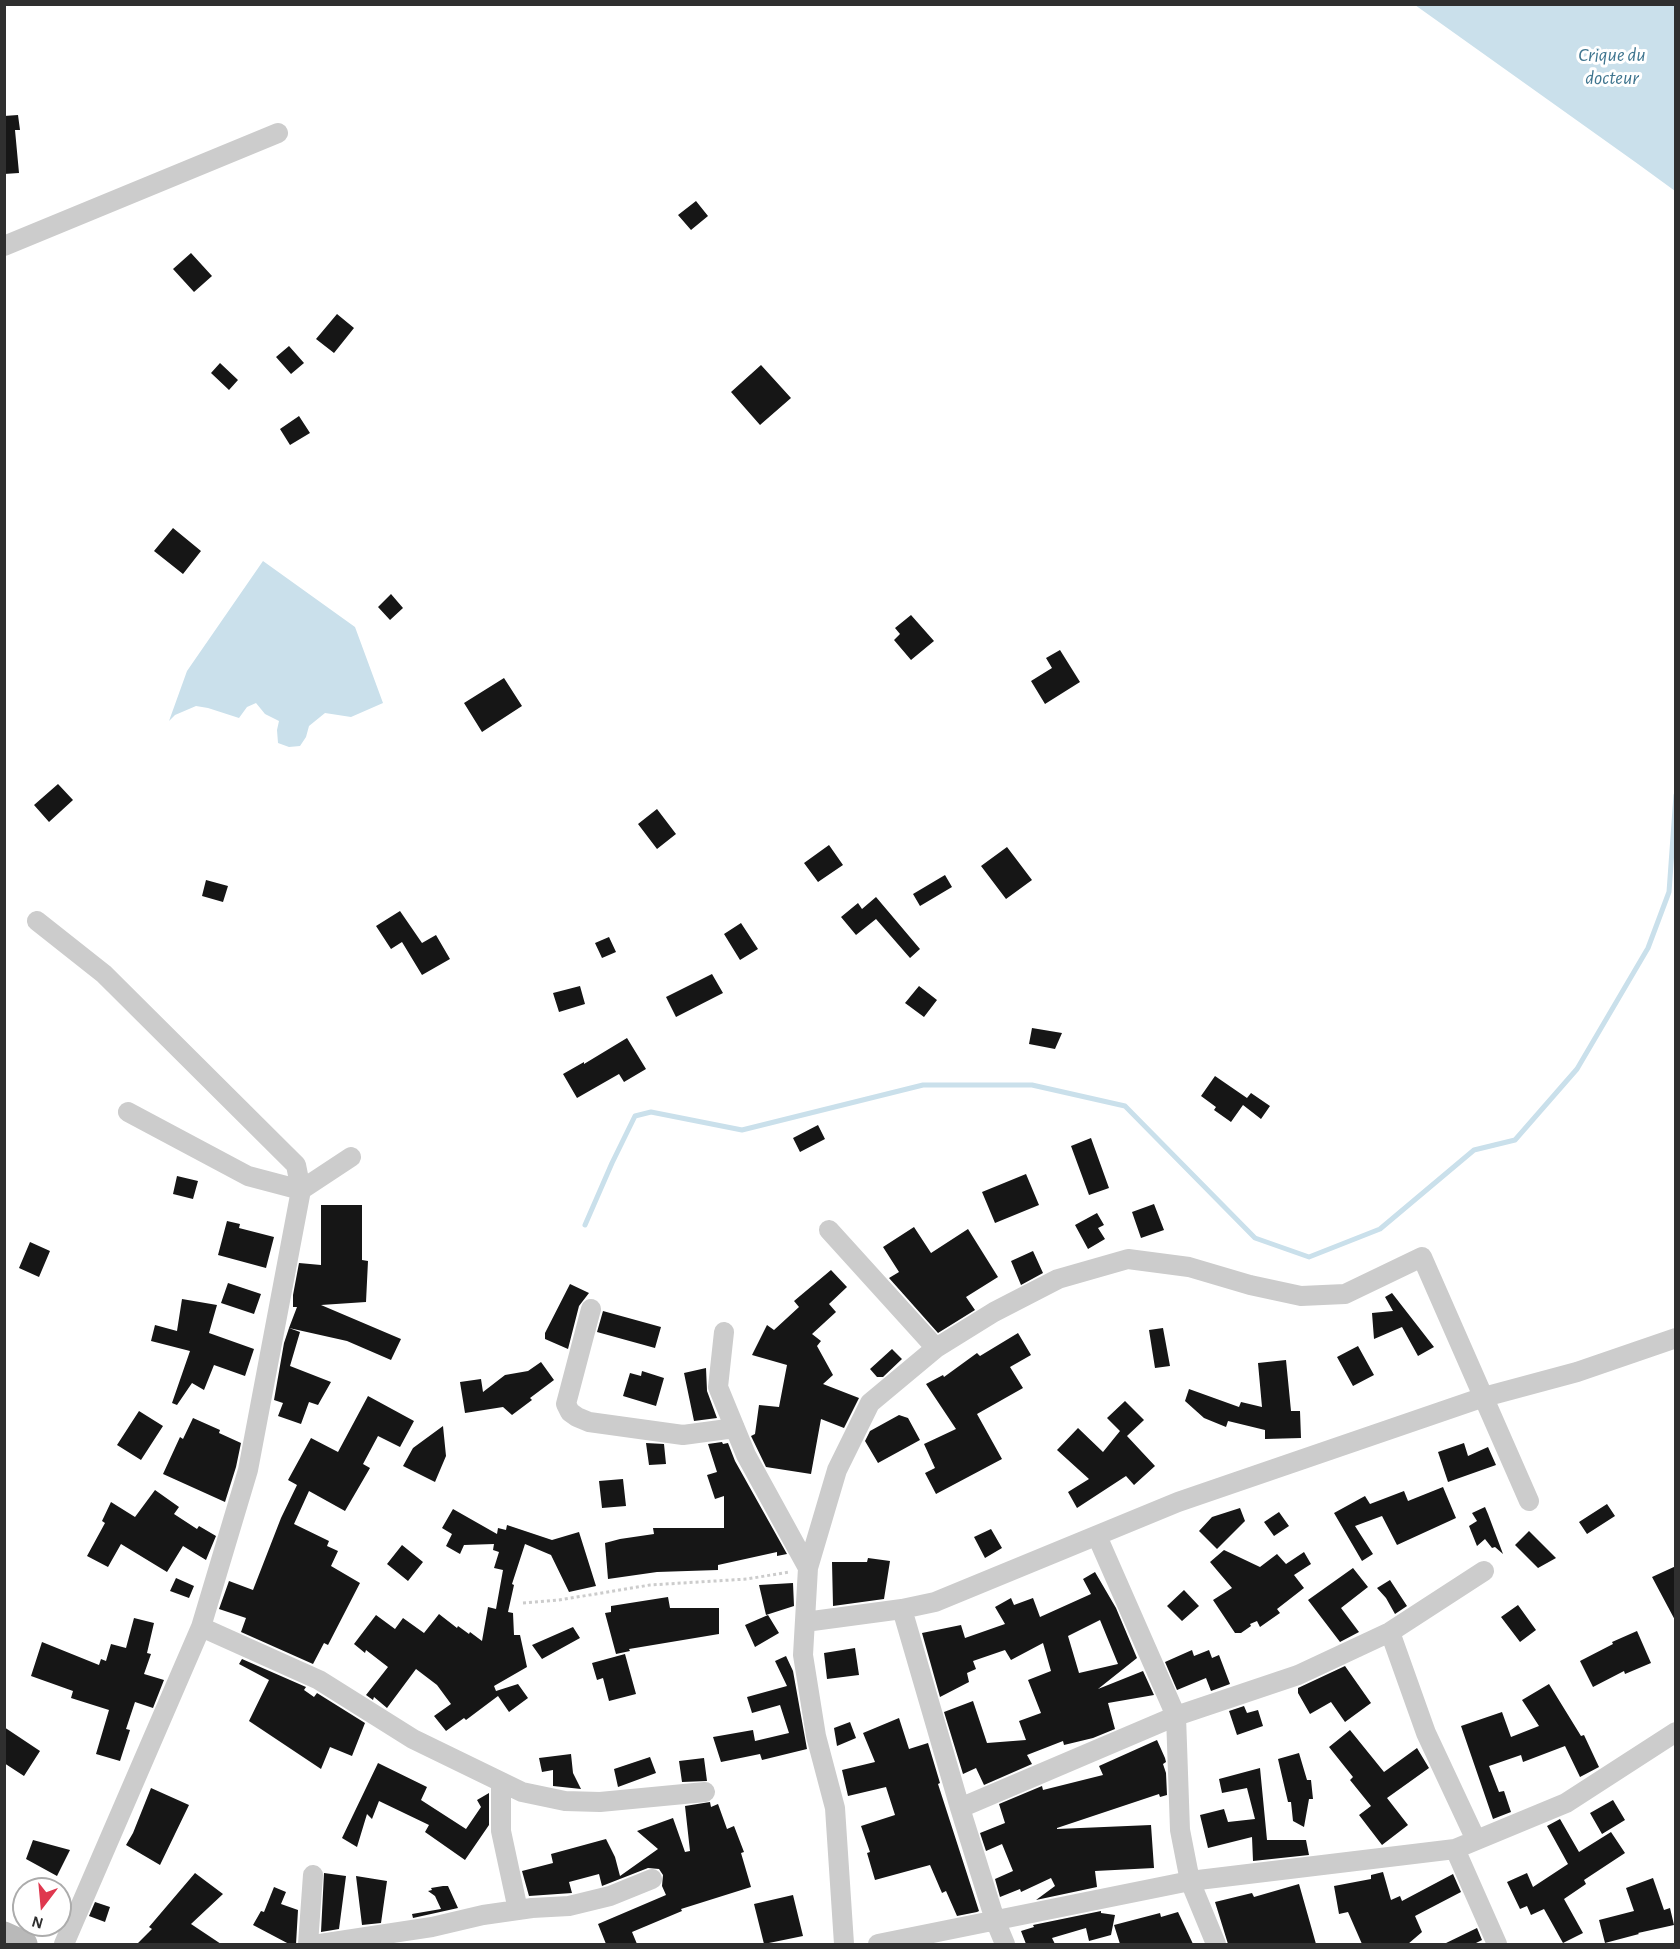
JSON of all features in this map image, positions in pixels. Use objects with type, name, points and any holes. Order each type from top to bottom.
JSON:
[{"type":"main road","points":[[4,1935],[24,1944]]},
{"type":"street","points":[[4,246],[278,133]]},
{"type":"street","points":[[37,921],[104,974],[296,1165],[301,1190],[248,1470],[201,1627],[64,1944]]},
{"type":"street","points":[[128,1112],[248,1176],[301,1190],[351,1157]]},
{"type":"street","points":[[829,1230],[936,1348]]},
{"type":"street","points":[[844,1944],[835,1808],[816,1736],[803,1655],[808,1569],[837,1470],[870,1403],[936,1348],[994,1312],[1058,1279],[1128,1259],[1189,1267],[1250,1285],[1301,1296],[1345,1293],[1422,1257],[1529,1501]]},
{"type":"street","points":[[591,1309],[566,1404],[570,1412],[589,1422],[683,1435],[735,1428]]},
{"type":"street","points":[[724,1332],[718,1387],[746,1455],[808,1569]]},
{"type":"street","points":[[805,1622],[902,1609],[935,1602],[1179,1502],[1484,1397],[1577,1372],[1676,1338]]},
{"type":"street","points":[[1097,1536],[1176,1716],[1180,1830],[1190,1881],[1216,1944]]},
{"type":"street","points":[[960,1808],[1176,1716],[1298,1676],[1390,1632],[1484,1572]]},
{"type":"street","points":[[902,1609],[960,1808],[995,1920],[1005,1944]]},
{"type":"street","points":[[201,1627],[319,1680],[413,1740],[522,1792],[565,1801],[600,1802],[705,1792]]},
{"type":"street","points":[[1390,1632],[1426,1733],[1476,1840]]},
{"type":"street","points":[[884,1944],[1190,1881],[1455,1849],[1566,1803],[1676,1732]]},
{"type":"street","points":[[501,1783],[501,1831],[518,1910]]},
{"type":"street","points":[[1455,1849],[1497,1944]]},
{"type":"street","points":[[308,1944],[313,1875]]},
{"type":"street","points":[[320,1944],[433,1936],[483,1915],[569,1906],[610,1896],[652,1879]]},
{"type":"path","points":[[523,1603],[559,1600],[650,1585],[747,1579],[808,1569]]},
{"type":"water","name":"Crique du docteur","points":[[1415,5],[1675,5],[1675,191],[1638,164]]},
{"type":"water","points":[[263,561],[355,627],[383,703],[351,717],[325,713],[309,726],[300,746],[289,747],[278,743],[279,721],[265,714],[256,703],[247,707],[239,718],[196,706],[175,715],[169,721],[187,671]]},
{"type":"building","points":[[18,115],[20,130],[15,130],[19,173],[4,174],[4,116]]},
{"type":"building","points":[[696,201],[708,216],[691,230],[678,215]]},
{"type":"building","points":[[191,253],[212,276],[194,292],[173,269]]},
{"type":"building","points":[[337,314],[354,328],[334,353],[316,339]]},
{"type":"building","points":[[289,346],[304,363],[291,374],[276,357]]},
{"type":"building","points":[[220,363],[238,380],[229,390],[211,373]]},
{"type":"building","points":[[761,365],[791,398],[760,425],[731,392]]},
{"type":"building","points":[[299,416],[310,433],[290,445],[280,429]]},
{"type":"building","points":[[173,528],[201,551],[183,574],[154,551]]},
{"type":"building","points":[[391,594],[403,608],[390,620],[378,607]]},
{"type":"building","points":[[911,615],[934,641],[911,660],[894,640],[900,634],[895,628]]},
{"type":"building","points":[[1060,650],[1080,682],[1045,704],[1031,681],[1052,668],[1046,658]]},
{"type":"building","points":[[504,678],[522,706],[482,732],[464,703]]},
{"type":"building","points":[[58,784],[73,800],[49,822],[34,805]]},
{"type":"building","points":[[657,809],[676,834],[657,849],[638,824]]},
{"type":"building","points":[[829,845],[843,865],[818,882],[804,863]]},
{"type":"building","points":[[1007,847],[1032,880],[1006,899],[981,866]]},
{"type":"building","points":[[945,875],[952,887],[920,906],[913,894]]},
{"type":"building","points":[[206,880],[228,886],[223,902],[202,896]]},
{"type":"building","points":[[876,897],[920,949],[910,958],[876,919],[856,935],[841,917],[858,903],[862,909]]},
{"type":"building","points":[[400,911],[422,943],[436,935],[450,959],[422,975],[402,942],[391,949],[376,926]]},
{"type":"building","points":[[741,923],[758,949],[740,960],[724,934]]},
{"type":"building","points":[[609,937],[616,952],[602,958],[595,943]]},
{"type":"building","points":[[712,974],[723,993],[676,1017],[666,997]]},
{"type":"building","points":[[580,986],[585,1004],[559,1012],[553,993]]},
{"type":"building","points":[[919,986],[937,1000],[924,1017],[905,1003]]},
{"type":"building","points":[[1032,1028],[1062,1033],[1055,1049],[1029,1044]]},
{"type":"building","points":[[627,1038],[646,1069],[624,1082],[619,1074],[577,1098],[563,1074]]},
{"type":"building","points":[[1215,1076],[1247,1098],[1251,1093],[1270,1106],[1261,1119],[1243,1105],[1231,1122],[1214,1110],[1216,1107],[1201,1096]]},
{"type":"building","points":[[818,1125],[825,1139],[800,1152],[793,1138]]},
{"type":"building","points":[[1091,1138],[1109,1188],[1089,1195],[1071,1146]]},
{"type":"building","points":[[1026,1174],[1039,1205],[995,1223],[982,1192]]},
{"type":"building","points":[[177,1176],[198,1181],[193,1199],[173,1194]]},
{"type":"building","points":[[1154,1204],[1164,1230],[1141,1238],[1132,1212]]},
{"type":"building","points":[[321,1205],[362,1205],[362,1260],[368,1261],[366,1302],[321,1305],[401,1339],[391,1360],[347,1341],[289,1328],[297,1307],[293,1307],[293,1295],[299,1263],[321,1265]]},
{"type":"building","points":[[1097,1213],[1104,1225],[1098,1228],[1105,1239],[1088,1249],[1075,1225]]},
{"type":"building","points":[[227,1221],[240,1224],[239,1228],[274,1237],[266,1268],[218,1255]]},
{"type":"building","points":[[914,1227],[931,1253],[968,1229],[998,1277],[966,1297],[975,1310],[938,1333],[889,1278],[899,1272],[883,1247]]},
{"type":"building","points":[[30,1242],[50,1251],[39,1277],[19,1268]]},
{"type":"building","points":[[1033,1251],[1043,1273],[1021,1285],[1011,1261]]},
{"type":"building","points":[[831,1270],[847,1287],[829,1304],[836,1312],[812,1334],[821,1341],[817,1346],[833,1375],[823,1384],[859,1398],[844,1428],[821,1419],[811,1474],[766,1467],[751,1436],[755,1434],[759,1405],[779,1407],[787,1365],[752,1355],[767,1325],[774,1330],[799,1307],[794,1301]]},
{"type":"building","points":[[228,1283],[261,1294],[254,1314],[221,1303]]},
{"type":"building","points":[[570,1284],[589,1293],[579,1306],[568,1349],[545,1339],[545,1333]]},
{"type":"building","points":[[1392,1293],[1434,1347],[1418,1356],[1402,1327],[1374,1339],[1372,1313],[1393,1311],[1385,1297]]},
{"type":"building","points":[[182,1299],[217,1305],[209,1333],[254,1349],[245,1376],[214,1365],[204,1390],[192,1383],[177,1405],[172,1403],[190,1351],[151,1341],[155,1325],[177,1331]]},
{"type":"building","points":[[603,1311],[661,1327],[655,1348],[597,1332]]},
{"type":"building","points":[[289,1328],[300,1332],[290,1366],[331,1382],[318,1405],[309,1402],[301,1424],[278,1416],[283,1403],[274,1400],[284,1343]]},
{"type":"building","points":[[1163,1328],[1170,1366],[1155,1368],[1149,1330]]},
{"type":"building","points":[[1018,1333],[1031,1355],[1010,1367],[1023,1388],[977,1414],[1002,1459],[936,1494],[925,1473],[935,1468],[924,1444],[956,1429],[926,1384],[943,1375],[944,1377],[977,1353],[980,1356]]},
{"type":"building","points":[[1358,1346],[1374,1375],[1353,1386],[1337,1357]]},
{"type":"building","points":[[892,1349],[902,1359],[883,1377],[877,1377],[870,1369]]},
{"type":"building","points":[[1286,1360],[1291,1411],[1300,1411],[1301,1438],[1265,1439],[1265,1430],[1228,1421],[1226,1427],[1204,1418],[1185,1401],[1189,1389],[1239,1407],[1241,1402],[1262,1407],[1258,1363]]},
{"type":"building","points":[[541,1362],[554,1380],[512,1415],[503,1407],[465,1413],[460,1382],[481,1379],[483,1392],[505,1375],[528,1371]]},
{"type":"building","points":[[706,1368],[707,1391],[717,1418],[694,1421],[684,1373]]},
{"type":"building","points":[[642,1371],[664,1378],[656,1406],[623,1396],[630,1373],[641,1376]]},
{"type":"building","points":[[368,1396],[414,1421],[400,1447],[378,1436],[363,1464],[370,1468],[345,1511],[309,1491],[294,1524],[329,1541],[327,1546],[338,1551],[331,1566],[360,1583],[328,1645],[324,1643],[313,1664],[241,1632],[246,1618],[219,1609],[229,1581],[253,1590],[281,1518],[297,1485],[288,1480],[311,1438],[338,1452]]},
{"type":"building","points":[[1125,1401],[1144,1420],[1127,1436],[1155,1466],[1134,1485],[1126,1476],[1077,1508],[1068,1492],[1089,1479],[1057,1450],[1078,1428],[1103,1452],[1120,1431],[1107,1418]]},
{"type":"building","points":[[139,1411],[163,1426],[141,1460],[117,1445]]},
{"type":"building","points":[[899,1415],[908,1418],[920,1440],[878,1463],[865,1441],[870,1431]]},
{"type":"building","points":[[193,1418],[220,1430],[219,1433],[241,1443],[225,1502],[163,1474],[180,1437],[183,1439]]},
{"type":"building","points":[[443,1426],[446,1456],[435,1482],[403,1466],[413,1448]]},
{"type":"building","points":[[722,1442],[723,1444],[728,1443],[735,1461],[787,1554],[777,1556],[777,1552],[718,1565],[718,1570],[657,1572],[608,1579],[605,1543],[654,1534],[653,1528],[724,1528],[724,1496],[715,1499],[707,1475],[717,1472],[708,1444]]},
{"type":"building","points":[[646,1443],[664,1444],[666,1464],[649,1465]]},
{"type":"building","points":[[1464,1443],[1468,1456],[1488,1447],[1496,1465],[1448,1482],[1438,1452]]},
{"type":"building","points":[[623,1479],[626,1506],[602,1508],[599,1481]]},
{"type":"building","points":[[1443,1487],[1456,1518],[1397,1545],[1382,1516],[1355,1526],[1373,1554],[1362,1561],[1334,1513],[1365,1496],[1370,1504],[1404,1491],[1408,1501]]},
{"type":"building","points":[[155,1490],[179,1507],[174,1514],[197,1529],[199,1526],[216,1536],[206,1560],[183,1546],[167,1572],[121,1544],[108,1567],[87,1556],[105,1523],[102,1521],[111,1502],[135,1517]]},
{"type":"building","points":[[1607,1504],[1615,1516],[1587,1534],[1579,1522]]},
{"type":"building","points":[[1485,1507],[1503,1554],[1495,1547],[1492,1548],[1485,1539],[1477,1546],[1469,1526],[1477,1521],[1472,1513]]},
{"type":"building","points":[[1240,1508],[1245,1521],[1217,1549],[1199,1531],[1212,1517]]},
{"type":"building","points":[[453,1509],[497,1534],[498,1528],[506,1530],[507,1525],[552,1540],[579,1532],[596,1586],[569,1592],[551,1555],[525,1544],[512,1584],[514,1585],[508,1612],[513,1613],[514,1635],[520,1635],[527,1667],[494,1686],[496,1691],[518,1684],[528,1698],[509,1712],[498,1696],[466,1720],[464,1718],[446,1731],[434,1716],[451,1704],[437,1685],[416,1669],[387,1708],[374,1697],[373,1700],[366,1695],[388,1667],[354,1644],[376,1615],[395,1629],[403,1618],[424,1633],[439,1614],[457,1628],[458,1626],[469,1634],[470,1632],[482,1641],[488,1607],[496,1609],[503,1570],[494,1568],[499,1552],[493,1550],[494,1544],[464,1545],[460,1554],[446,1546],[452,1534],[442,1528]]},
{"type":"building","points":[[1279,1512],[1289,1526],[1274,1536],[1264,1522]]},
{"type":"building","points":[[991,1529],[1002,1548],[985,1558],[974,1537]]},
{"type":"building","points":[[1529,1531],[1556,1558],[1538,1568],[1515,1545]]},
{"type":"building","points":[[402,1545],[423,1562],[408,1581],[387,1564]]},
{"type":"building","points":[[1224,1550],[1260,1567],[1277,1554],[1286,1564],[1304,1552],[1311,1564],[1294,1575],[1304,1588],[1277,1609],[1280,1613],[1260,1627],[1257,1621],[1241,1633],[1235,1633],[1213,1600],[1232,1588],[1210,1562]]},
{"type":"building","points":[[868,1558],[890,1561],[884,1599],[833,1606],[832,1562],[867,1562]]},
{"type":"building","points":[[1676,1566],[1676,1622],[1652,1577]]},
{"type":"building","points":[[1353,1568],[1368,1587],[1341,1608],[1359,1632],[1340,1642],[1308,1600]]},
{"type":"building","points":[[1095,1572],[1116,1608],[1137,1658],[1098,1689],[1143,1671],[1154,1695],[1108,1703],[1115,1729],[1093,1738],[1064,1745],[1063,1741],[1027,1755],[1032,1764],[984,1785],[976,1768],[963,1774],[944,1712],[973,1701],[987,1743],[1026,1740],[1019,1721],[1041,1713],[1028,1680],[1051,1671],[1043,1643],[1011,1660],[1005,1650],[973,1661],[976,1669],[967,1673],[969,1682],[940,1697],[922,1633],[961,1625],[965,1638],[1005,1624],[995,1607],[1011,1598],[1014,1605],[1033,1598],[1040,1617],[1091,1594],[1083,1579]],"holes":[[[1100,1620],[1118,1664],[1079,1673],[1068,1636]]]},
{"type":"building","points":[[176,1578],[194,1586],[189,1598],[170,1591]]},
{"type":"building","points":[[1390,1580],[1407,1606],[1395,1614],[1377,1588]]},
{"type":"building","points":[[793,1583],[794,1606],[766,1615],[759,1585]]},
{"type":"building","points":[[1184,1590],[1199,1606],[1182,1621],[1167,1606]]},
{"type":"building","points":[[668,1597],[670,1608],[719,1608],[719,1634],[629,1649],[630,1651],[616,1654],[605,1613],[611,1612],[611,1606]]},
{"type":"building","points":[[1518,1605],[1536,1630],[1520,1642],[1501,1617]]},
{"type":"building","points":[[768,1615],[779,1633],[755,1647],[745,1625]]},
{"type":"building","points":[[134,1618],[154,1623],[147,1653],[151,1654],[144,1674],[164,1680],[153,1708],[135,1702],[126,1729],[130,1730],[120,1761],[96,1754],[109,1710],[71,1698],[73,1691],[31,1676],[42,1642],[99,1665],[101,1659],[106,1661],[111,1644],[126,1648]]},
{"type":"building","points":[[573,1627],[580,1638],[542,1659],[532,1645]]},
{"type":"building","points":[[1637,1631],[1651,1663],[1625,1674],[1624,1671],[1593,1687],[1580,1661],[1613,1644],[1612,1642]]},
{"type":"building","points":[[855,1648],[859,1675],[827,1679],[824,1653]]},
{"type":"building","points":[[1192,1650],[1194,1656],[1209,1650],[1212,1658],[1219,1655],[1230,1684],[1211,1691],[1206,1678],[1177,1690],[1165,1662]]},
{"type":"building","points":[[625,1654],[636,1694],[609,1701],[603,1678],[597,1680],[592,1663]]},
{"type":"building","points":[[786,1656],[793,1671],[807,1749],[762,1760],[760,1754],[721,1762],[713,1737],[753,1730],[755,1741],[789,1733],[780,1705],[752,1713],[747,1697],[787,1686],[775,1661]]},
{"type":"building","points":[[242,1659],[306,1687],[304,1690],[314,1697],[317,1693],[365,1723],[352,1756],[330,1747],[321,1769],[249,1721],[269,1680],[239,1664]]},
{"type":"building","points":[[1345,1666],[1371,1703],[1345,1722],[1331,1702],[1310,1714],[1298,1693],[1298,1688]]},
{"type":"building","points":[[1549,1684],[1581,1736],[1584,1735],[1599,1767],[1580,1777],[1565,1746],[1523,1762],[1521,1755],[1489,1766],[1499,1792],[1504,1791],[1511,1812],[1493,1819],[1461,1726],[1502,1712],[1511,1737],[1539,1726],[1522,1700]]},
{"type":"building","points":[[1244,1706],[1247,1713],[1258,1710],[1263,1726],[1237,1735],[1229,1711]]},
{"type":"building","points":[[899,1718],[909,1749],[928,1743],[940,1783],[938,1784],[979,1911],[977,1912],[957,1916],[946,1891],[942,1893],[930,1865],[875,1880],[867,1853],[870,1852],[861,1826],[895,1815],[886,1787],[848,1796],[842,1770],[875,1762],[863,1733]]},
{"type":"building","points":[[850,1722],[856,1738],[837,1746],[834,1728]]},
{"type":"building","points":[[4,1727],[40,1751],[24,1776],[4,1763]]},
{"type":"building","points":[[1350,1730],[1384,1772],[1417,1748],[1429,1768],[1387,1798],[1408,1825],[1382,1845],[1359,1815],[1371,1806],[1350,1780],[1353,1777],[1329,1747]]},
{"type":"building","points":[[1157,1740],[1166,1762],[1163,1764],[1166,1773],[1167,1795],[1160,1797],[1159,1794],[1057,1828],[1151,1825],[1154,1868],[1095,1871],[1097,1887],[1036,1900],[1055,1886],[1051,1878],[1021,1892],[1020,1889],[1000,1897],[995,1879],[1013,1871],[1002,1844],[986,1851],[980,1833],[1005,1823],[999,1804],[1042,1786],[1043,1790],[1103,1775],[1099,1766]]},
{"type":"building","points":[[1299,1753],[1307,1780],[1311,1780],[1313,1799],[1309,1799],[1304,1827],[1293,1821],[1291,1802],[1288,1802],[1278,1759]]},
{"type":"building","points":[[571,1754],[573,1773],[581,1789],[553,1786],[553,1770],[542,1772],[539,1758]]},
{"type":"building","points":[[650,1757],[656,1773],[618,1787],[614,1769]]},
{"type":"building","points":[[704,1758],[707,1781],[682,1782],[679,1761]]},
{"type":"building","points":[[378,1763],[427,1787],[421,1800],[466,1829],[481,1807],[477,1800],[489,1793],[489,1825],[465,1860],[425,1832],[429,1825],[379,1801],[372,1819],[367,1814],[357,1847],[342,1838]]},
{"type":"building","points":[[1260,1768],[1267,1840],[1306,1840],[1309,1855],[1253,1861],[1252,1837],[1208,1848],[1200,1815],[1224,1809],[1228,1822],[1255,1819],[1247,1788],[1222,1793],[1219,1779]]},
{"type":"building","points":[[151,1788],[189,1805],[160,1865],[126,1845]]},
{"type":"building","points":[[1613,1800],[1625,1820],[1602,1834],[1590,1813]]},
{"type":"building","points":[[710,1802],[711,1807],[718,1804],[727,1829],[734,1826],[744,1852],[741,1853],[751,1887],[681,1909],[682,1911],[632,1932],[637,1944],[606,1944],[598,1924],[666,1895],[662,1886],[663,1875],[659,1869],[648,1868],[602,1886],[599,1874],[569,1882],[572,1893],[529,1896],[522,1871],[553,1863],[551,1854],[606,1839],[615,1857],[620,1876],[658,1849],[637,1831],[673,1818],[685,1852],[690,1851],[685,1806]]},
{"type":"building","points":[[1560,1819],[1579,1852],[1611,1832],[1625,1853],[1584,1880],[1586,1884],[1564,1899],[1583,1933],[1563,1943],[1544,1909],[1531,1915],[1527,1906],[1520,1909],[1507,1882],[1527,1873],[1533,1887],[1568,1864],[1547,1826]]},
{"type":"building","points":[[33,1840],[70,1850],[57,1876],[26,1859]]},
{"type":"building","points":[[1383,1872],[1391,1900],[1400,1896],[1402,1901],[1453,1874],[1461,1892],[1415,1916],[1422,1932],[1408,1944],[1362,1944],[1348,1912],[1339,1914],[1334,1886],[1371,1879],[1371,1875]]},
{"type":"building","points":[[195,1873],[223,1894],[191,1924],[221,1944],[137,1944],[152,1929],[149,1927]]},
{"type":"building","points":[[324,1873],[346,1876],[339,1929],[321,1932]]},
{"type":"building","points":[[356,1876],[387,1881],[381,1923],[362,1925]]},
{"type":"building","points":[[1653,1878],[1664,1910],[1670,1908],[1674,1925],[1605,1943],[1599,1920],[1634,1911],[1626,1888]]},
{"type":"building","points":[[1299,1884],[1316,1944],[1228,1944],[1215,1902],[1252,1893],[1254,1897]]},
{"type":"building","points":[[448,1886],[458,1908],[413,1918],[412,1914],[441,1909],[435,1896],[428,1891],[432,1890],[431,1888]]},
{"type":"building","points":[[274,1887],[286,1892],[281,1904],[298,1910],[296,1944],[289,1944],[253,1925],[261,1911],[264,1912]]},
{"type":"building","points":[[793,1895],[803,1936],[764,1944],[754,1904]]},
{"type":"building","points":[[95,1902],[110,1907],[105,1922],[89,1916]]},
{"type":"building","points":[[1101,1911],[1101,1913],[1115,1915],[1111,1935],[1089,1941],[1086,1928],[1052,1938],[1055,1944],[1026,1944],[1021,1931],[1034,1927],[1033,1925]]},
{"type":"building","points":[[1178,1912],[1193,1944],[1120,1944],[1114,1925],[1160,1913],[1161,1917]]},
{"type":"building","points":[[1477,1928],[1482,1940],[1474,1944],[1444,1944]]},
{"type":"waterway","points":[[585,1225],[635,1116],[651,1112],[742,1130],[923,1085],[1032,1085],[1125,1106],[1255,1238],[1309,1257],[1380,1229],[1474,1150],[1515,1140],[1577,1069],[1648,948],[1669,892],[1676,795]]}]
